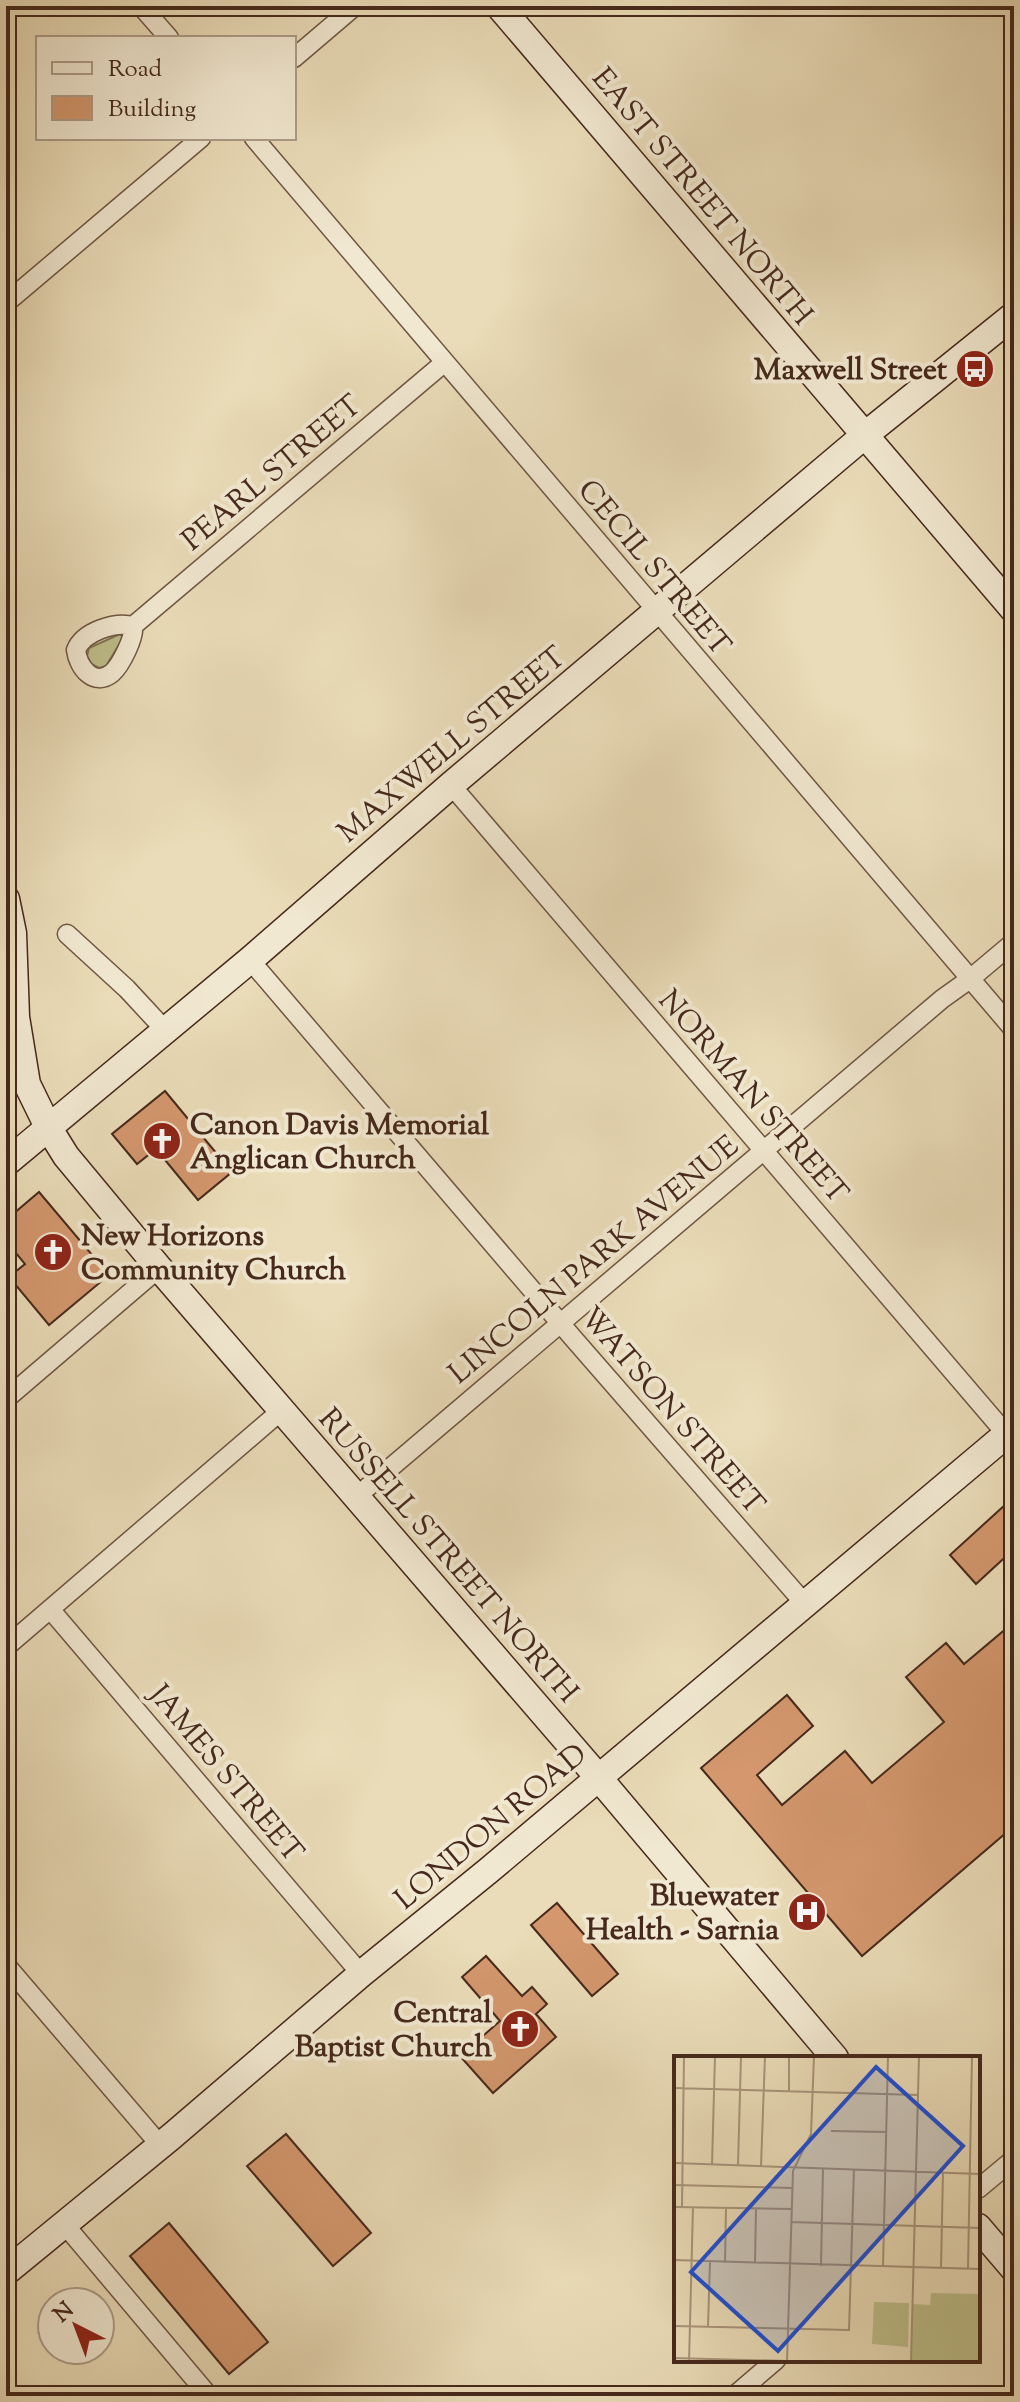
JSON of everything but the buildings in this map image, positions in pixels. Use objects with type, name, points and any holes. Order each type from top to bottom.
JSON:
[{"type":"street","points":[[141,6],[167,36]]},
{"type":"street","points":[[296,56],[355,6]]},
{"type":"street","name":"EAST STREET NORTH","points":[[499,6],[1014,610]]},
{"type":"street","points":[[6,303],[199,140]]},
{"type":"street","name":"CECIL STREET","points":[[256,140],[1014,1030]]},
{"type":"street","name":"MAXWELL STREET","points":[[6,1163],[250,960],[451,785],[865,435],[1014,315]]},
{"type":"street","name":"PEARL STREET","points":[[133,626],[445,362]]},
{"type":"street","name":"NORMAN STREET","points":[[451,785],[1012,1435]]},
{"type":"street","name":"RUSSELL STREET NORTH","points":[[6,899],[13,933],[16,1017],[27,1084],[66,1156],[833,2056]]},
{"type":"street","points":[[67,934],[109,971],[165,1030]]},
{"type":"street","name":"LINCOLN PARK AVENUE","points":[[356,1497],[942,999],[1014,942]]},
{"type":"street","name":"WATSON STREET","points":[[250,960],[560,1324],[805,1604]]},
{"type":"street","points":[[6,1399],[159,1268]]},
{"type":"street","points":[[6,1647],[282,1410]]},
{"type":"street","name":"LONDON ROAD","points":[[6,2272],[805,1604],[1012,1435]]},
{"type":"street","name":"JAMES STREET","points":[[50,1609],[361,1974]]},
{"type":"street","points":[[6,1965],[160,2145]]},
{"type":"street","points":[[980,2187],[1014,2159]]},
{"type":"street","points":[[65,2225],[209,2396]]},
{"type":"street","points":[[980,2229],[1014,2269]]},
{"type":"street","points":[[734,2396],[774,2362]]},
{"type":"green space","points":[[120,634],[123,638],[106,666],[99,668],[91,664],[87,656],[89,648]]},
{"type":"place","name":"Maxwell Street","points":[[975,369]]},
{"type":"place","name":"Canon Davis Memorial Anglican Church","points":[[162,1141]]},
{"type":"place","name":"New Horizons Community Church","points":[[53,1252]]},
{"type":"place","name":"Bluewater Health - Sarnia","points":[[807,1912]]},
{"type":"place","name":"Central Baptist Church","points":[[520,2029]]}]
